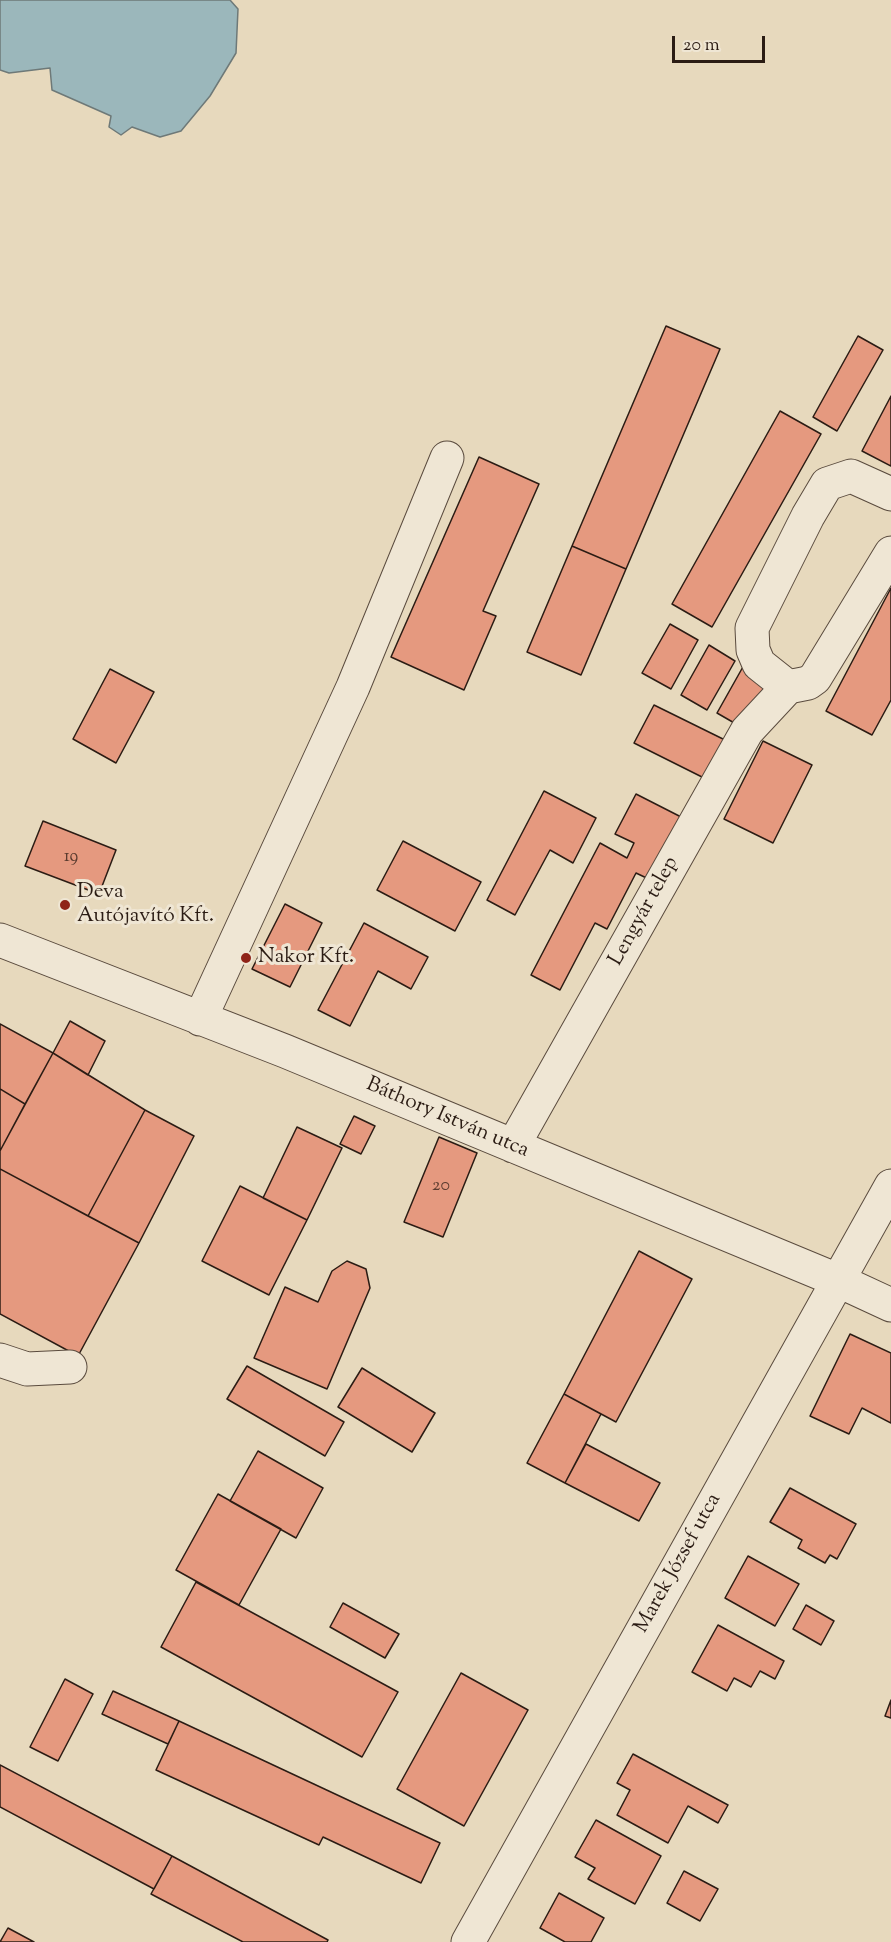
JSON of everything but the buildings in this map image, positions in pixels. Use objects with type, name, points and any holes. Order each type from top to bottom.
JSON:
[{"type":"street","points":[[200,1019],[353,687],[447,458]]},
{"type":"street","points":[[788,687],[759,664],[753,650],[752,628],[808,516],[827,484],[851,476],[891,494]]},
{"type":"street","name":"Lengyár telep","points":[[513,1146],[747,730],[788,687],[808,683],[815,678],[891,553]]},
{"type":"street","name":"Báthory István utca","points":[[0,940],[285,1051],[837,1280],[891,1305]]},
{"type":"street","name":"Marek József utca","points":[[468,1942],[891,1186]]},
{"type":"street","points":[[0,1360],[27,1370],[70,1367]]},
{"type":"water","points":[[0,0],[230,0],[238,9],[236,53],[210,96],[181,131],[160,137],[132,127],[121,135],[109,127],[111,116],[52,90],[50,68],[9,73],[0,70]]},
{"type":"place","name":"Deva Autójavító Kft.","points":[[65,905]]},
{"type":"place","name":"Nakor Kft.","points":[[246,958]]}]
